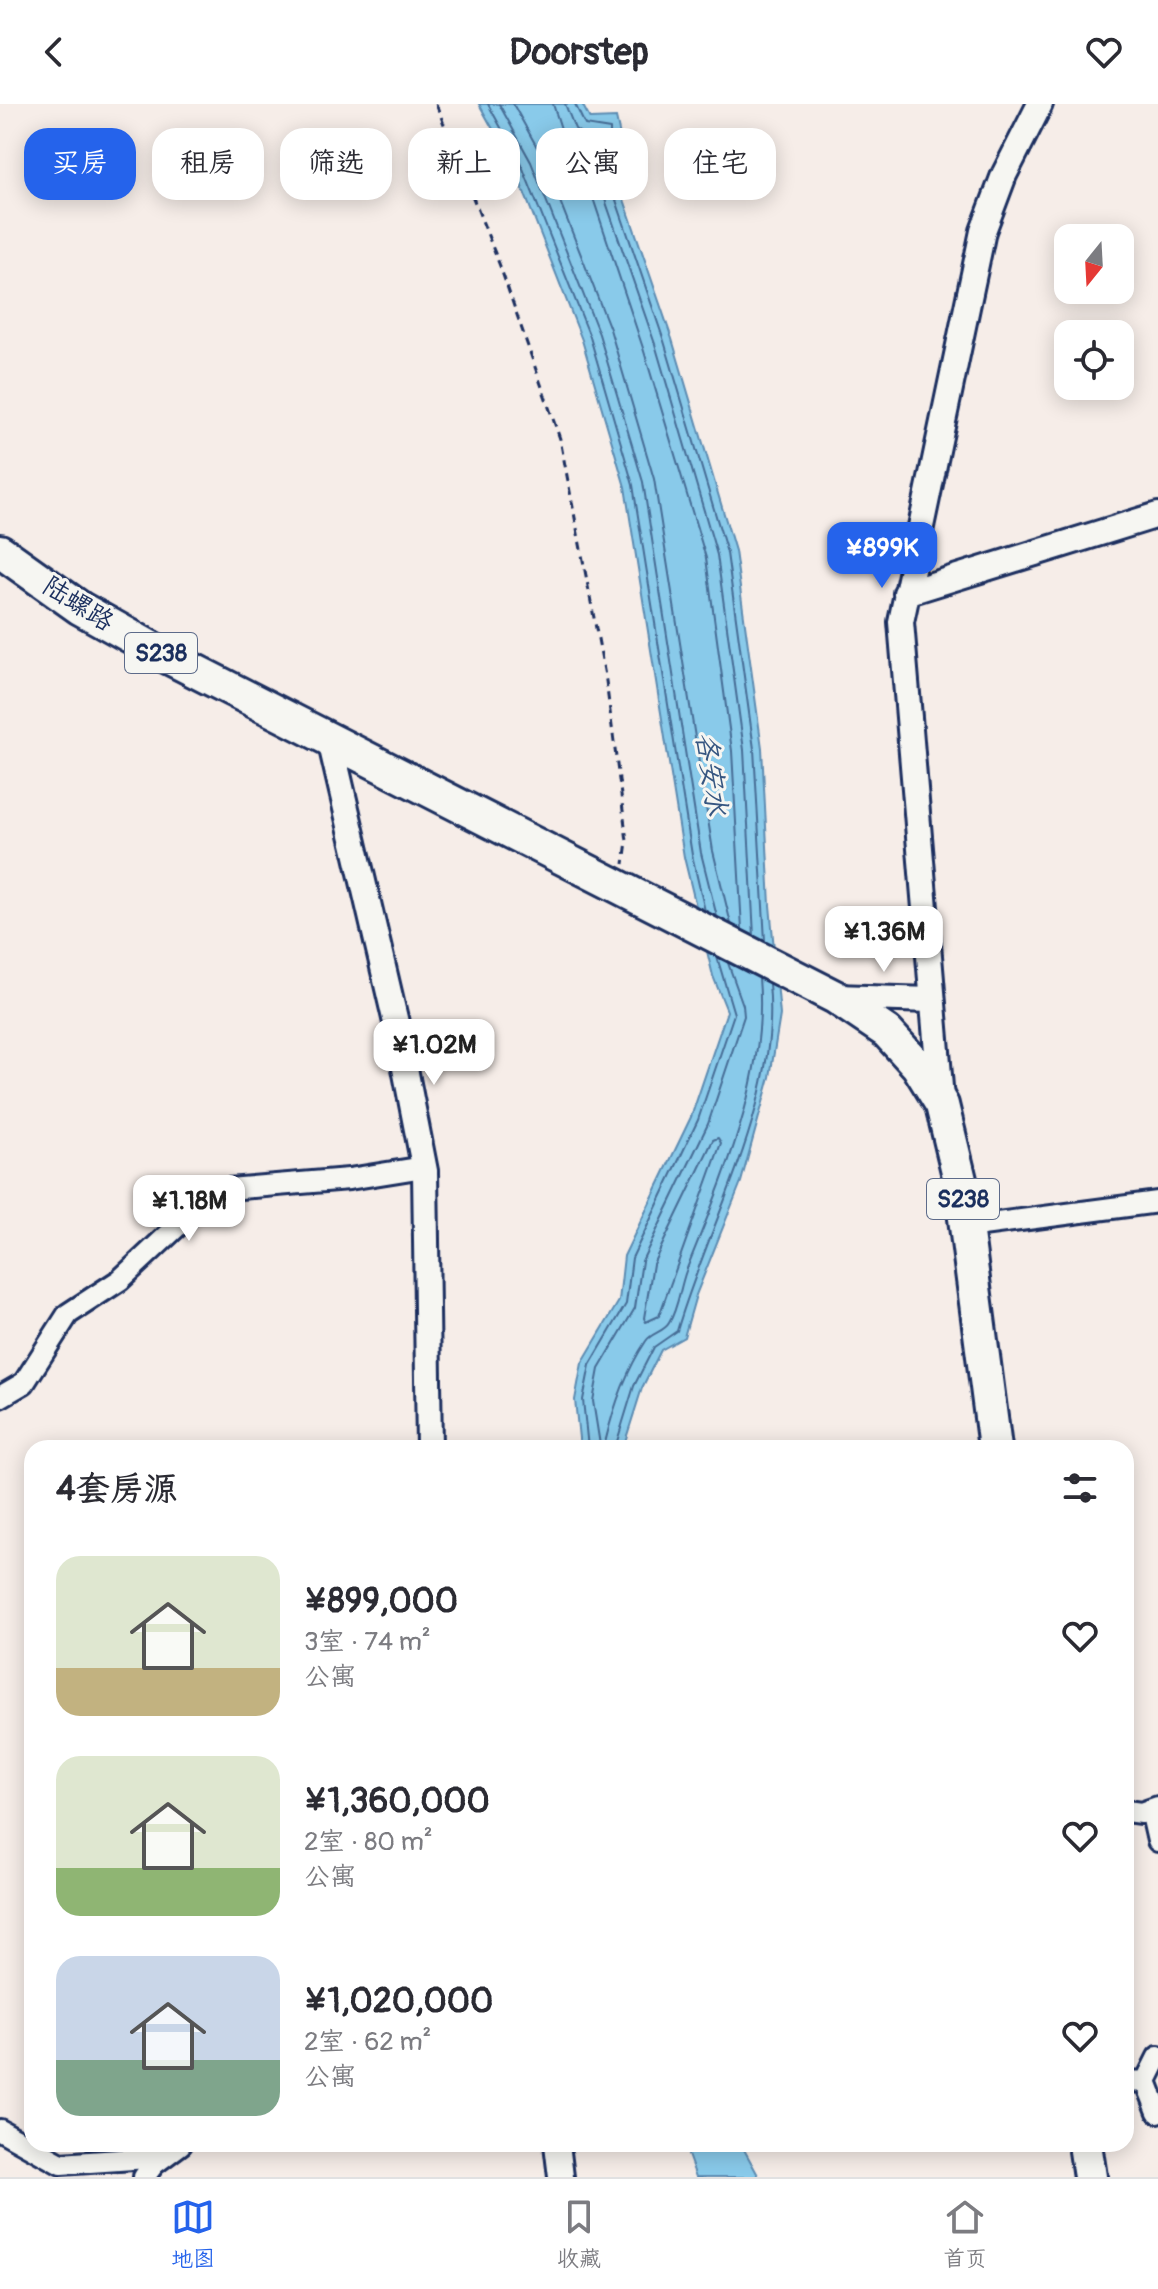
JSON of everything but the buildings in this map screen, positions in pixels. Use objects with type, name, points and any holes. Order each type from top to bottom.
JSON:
[{"type":"main road","name":"陆螺路","points":[[1,553],[80,608],[330,740]]},
{"type":"main road","name":"S238","points":[[330,740],[835,997],[887,1032],[918,1066],[942,1105],[960,1180],[994,1440]]},
{"type":"main road","points":[[1086,2152],[1090,2177]]},
{"type":"street","points":[[942,1105],[901,622],[983,231],[1004,175],[1040,104]]},
{"type":"street","points":[[906,593],[1158,515]]},
{"type":"street","points":[[330,740],[397,1027],[424,1167],[429,1440]]},
{"type":"street","points":[[835,997],[931,1000]]},
{"type":"street","points":[[0,1397],[24,1383],[68,1314],[120,1280],[216,1190],[349,1179],[424,1167]]},
{"type":"street","points":[[967,1227],[1158,1202]]},
{"type":"street","points":[[1134,1812],[1155,1809],[1158,1841]]},
{"type":"street","points":[[1158,2057],[1136,2082],[1158,2112]]},
{"type":"street","points":[[0,2130],[24,2143]]},
{"type":"street","points":[[39,2152],[61,2164],[162,2157]]},
{"type":"street","points":[[144,2177],[169,2152]]},
{"type":"street","points":[[558,2152],[561,2177]]},
{"type":"path","points":[[436,104],[500,266],[560,439],[604,666],[627,841],[624,864],[626,889]]},
{"type":"water","name":"各安水","points":[[479,104],[582,104],[590,119],[616,118],[618,128],[536,128],[536,200],[624,200],[672,339],[735,551],[762,748],[770,905],[780,1015],[770,1077],[741,1182],[696,1295],[684,1337],[661,1350],[642,1388],[626,1440],[579,1440],[575,1400],[582,1363],[619,1301],[624,1256],[691,1117],[727,1011],[713,976],[684,857],[625,487],[582,340],[520,182],[520,128],[492,128]]},
{"type":"water","points":[[687,2152],[745,2152],[759,2177],[696,2177]]}]
